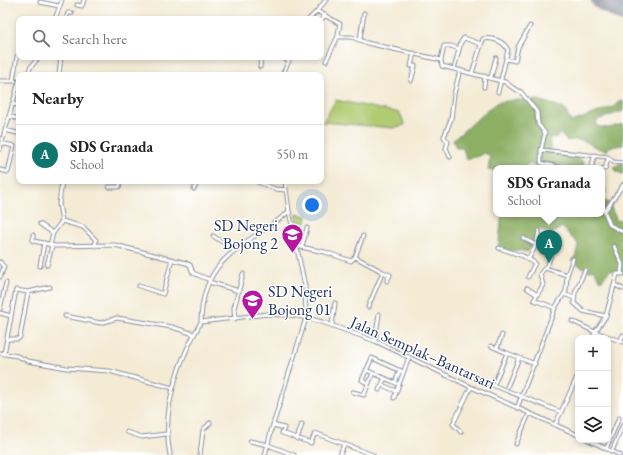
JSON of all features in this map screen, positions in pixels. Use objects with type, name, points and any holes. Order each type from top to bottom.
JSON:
[{"type":"street","points":[[56,16],[62,0]]},
{"type":"street","points":[[77,5],[82,6],[84,0]]},
{"type":"street","points":[[312,16],[326,0]]},
{"type":"street","points":[[40,2],[59,6]]},
{"type":"street","points":[[317,11],[340,24],[338,36],[326,61]]},
{"type":"street","points":[[67,16],[68,13],[72,12]]},
{"type":"street","points":[[360,39],[364,13]]},
{"type":"street","points":[[506,59],[515,61],[518,47],[530,26]]},
{"type":"street","points":[[338,36],[360,39],[368,43],[440,60]]},
{"type":"street","points":[[454,69],[459,49],[464,38],[481,44]]},
{"type":"street","points":[[472,72],[483,39],[486,38],[502,42],[508,48],[498,92]]},
{"type":"street","points":[[459,49],[451,46],[444,46],[440,60],[442,66],[501,80],[521,92],[537,112],[538,124],[545,133],[541,150],[541,163],[550,165]]},
{"type":"street","points":[[411,81],[415,66],[411,66],[414,53]]},
{"type":"street","points":[[491,77],[496,58]]},
{"type":"street","points":[[0,81],[14,81],[17,60]]},
{"type":"street","points":[[29,72],[37,60]]},
{"type":"street","points":[[59,72],[61,60]]},
{"type":"street","points":[[260,67],[261,60]]},
{"type":"street","points":[[284,72],[289,62],[286,60]]},
{"type":"street","points":[[450,157],[446,148],[448,142],[444,137],[451,119],[454,94],[460,70]]},
{"type":"street","points":[[484,87],[485,76]]},
{"type":"street","points":[[0,149],[16,91]]},
{"type":"street","points":[[12,104],[16,105]]},
{"type":"street","points":[[9,116],[16,118]]},
{"type":"street","points":[[0,126],[16,133]]},
{"type":"street","points":[[0,170],[8,172],[14,146],[1,143]]},
{"type":"street","points":[[541,150],[608,157],[608,159],[617,163],[623,163]]},
{"type":"street","points":[[592,165],[595,155]]},
{"type":"street","points":[[605,169],[608,159]]},
{"type":"street","points":[[47,265],[53,233],[62,221],[59,204],[62,184]]},
{"type":"street","points":[[109,186],[118,187],[120,184]]},
{"type":"street","points":[[194,189],[196,184]]},
{"type":"street","points":[[263,184],[277,190],[286,190]]},
{"type":"street","points":[[266,455],[273,425],[306,318],[306,297],[289,211],[285,184]]},
{"type":"street","points":[[623,185],[622,189],[605,211],[610,225],[616,230],[623,232]]},
{"type":"street","points":[[170,455],[166,434],[167,413],[173,388],[194,334],[201,322],[202,303],[210,281],[219,264],[235,250],[278,221],[289,211]]},
{"type":"street","points":[[62,221],[83,227],[96,240],[95,246]]},
{"type":"street","points":[[40,224],[53,233]]},
{"type":"street","points":[[302,246],[307,228]]},
{"type":"street","points":[[528,260],[536,245],[539,231]]},
{"type":"street","points":[[33,235],[33,241],[51,245],[115,245],[172,259],[188,264],[193,273],[210,281],[239,291]]},
{"type":"street","points":[[213,236],[235,250]]},
{"type":"street","points":[[296,246],[302,246],[351,261],[355,257],[363,236]]},
{"type":"street","points":[[523,238],[552,252],[545,268],[540,274],[542,285],[536,294],[534,301],[555,308]]},
{"type":"street","points":[[40,266],[44,243]]},
{"type":"street","points":[[594,335],[606,316],[618,274],[622,274],[622,264],[614,246]]},
{"type":"street","points":[[500,248],[523,256],[535,264],[528,278]]},
{"type":"street","points":[[355,257],[390,275],[388,281]]},
{"type":"street","points":[[139,286],[163,294],[172,259]]},
{"type":"street","points":[[517,408],[555,308],[568,285],[567,275],[573,259]]},
{"type":"street","points":[[0,262],[4,266],[0,277]]},
{"type":"street","points":[[545,268],[567,275]]},
{"type":"street","points":[[586,270],[574,298],[575,305],[583,311],[606,316]]},
{"type":"street","points":[[368,307],[383,272]]},
{"type":"street","points":[[235,319],[234,308],[243,274]]},
{"type":"street","points":[[0,309],[6,283]]},
{"type":"street","points":[[615,285],[623,289]]},
{"type":"street","points":[[50,287],[28,292],[16,290],[7,339],[2,353],[19,356],[28,361],[67,368],[109,371],[173,388]]},
{"type":"street","points":[[527,288],[536,294]]},
{"type":"street","points":[[0,289],[4,290]]},
{"type":"street","points":[[7,339],[18,339],[20,337],[28,292]]},
{"type":"street","points":[[564,294],[574,298]]},
{"type":"street","points":[[332,325],[335,315],[332,313],[335,303]]},
{"type":"street","points":[[0,313],[11,316]]},
{"type":"street","name":"Jalan Semplak–Bantarsari","points":[[201,322],[268,314],[306,318],[332,325],[375,341],[529,414],[575,434]]},
{"type":"street","points":[[375,341],[379,314]]},
{"type":"street","points":[[65,316],[101,324],[117,318],[172,327],[194,334]]},
{"type":"street","points":[[572,321],[595,332],[622,342],[623,335]]},
{"type":"street","points":[[497,348],[502,335]]},
{"type":"street","points":[[491,346],[534,364]]},
{"type":"street","points":[[495,382],[507,353]]},
{"type":"street","points":[[394,398],[397,383],[409,357]]},
{"type":"street","points":[[368,384],[362,381],[372,358],[402,371]]},
{"type":"street","points":[[507,387],[518,358]]},
{"type":"street","points":[[366,370],[397,383]]},
{"type":"street","points":[[353,392],[362,395],[373,373]]},
{"type":"street","points":[[472,377],[522,395],[561,412]]},
{"type":"street","points":[[379,390],[385,378]]},
{"type":"street","points":[[555,425],[575,381]]},
{"type":"street","points":[[382,385],[396,391]]},
{"type":"street","points":[[461,432],[453,424],[471,387]]},
{"type":"street","points":[[516,444],[529,414]]},
{"type":"street","points":[[606,449],[620,418]]},
{"type":"street","points":[[200,455],[203,430],[210,423]]},
{"type":"street","points":[[297,438],[302,424]]},
{"type":"street","points":[[273,425],[284,428],[282,433],[311,443],[315,433],[373,455]]},
{"type":"street","points":[[612,451],[623,425]]},
{"type":"street","points":[[127,432],[142,437],[166,434]]},
{"type":"street","points":[[250,441],[268,445],[294,455]]},
{"type":"street","points":[[594,443],[620,455]]},
{"type":"street","points":[[340,455],[344,444]]},
{"type":"street","points":[[357,455],[359,450]]},
{"type":"green space","points":[[336,100],[400,113],[405,125],[393,128],[324,122]]},
{"type":"green space","points":[[513,100],[538,100],[564,108],[571,122],[613,107],[623,100],[623,111],[597,120],[596,126],[608,128],[623,124],[623,145],[609,147],[607,151],[580,140],[567,141],[560,133],[557,137],[549,138],[551,152],[572,155],[584,162],[584,165],[534,165],[529,163],[527,165],[493,165],[493,170],[488,170],[490,157],[485,153],[466,159],[463,148],[456,148],[453,140],[496,103]]},
{"type":"green space","points":[[623,163],[623,174],[617,172],[614,167]]},
{"type":"green space","points":[[605,201],[609,203],[617,221],[623,219],[623,237],[620,242],[623,247],[623,273],[610,270],[601,281],[593,269],[589,271],[572,261],[576,256],[578,244],[562,227],[551,234],[540,229],[528,252],[498,250],[502,217],[605,217]]},
{"type":"green space","points":[[297,214],[307,216],[306,223],[296,221]]},
{"type":"runway","points":[[601,0],[623,12]]},
{"type":"place","name":"SD Negeri Bojong 2","points":[[293,254]]},
{"type":"place","name":"SDS Granada","points":[[549,263]]},
{"type":"place","name":"SD Negeri Bojong 01","points":[[252,320]]}]
